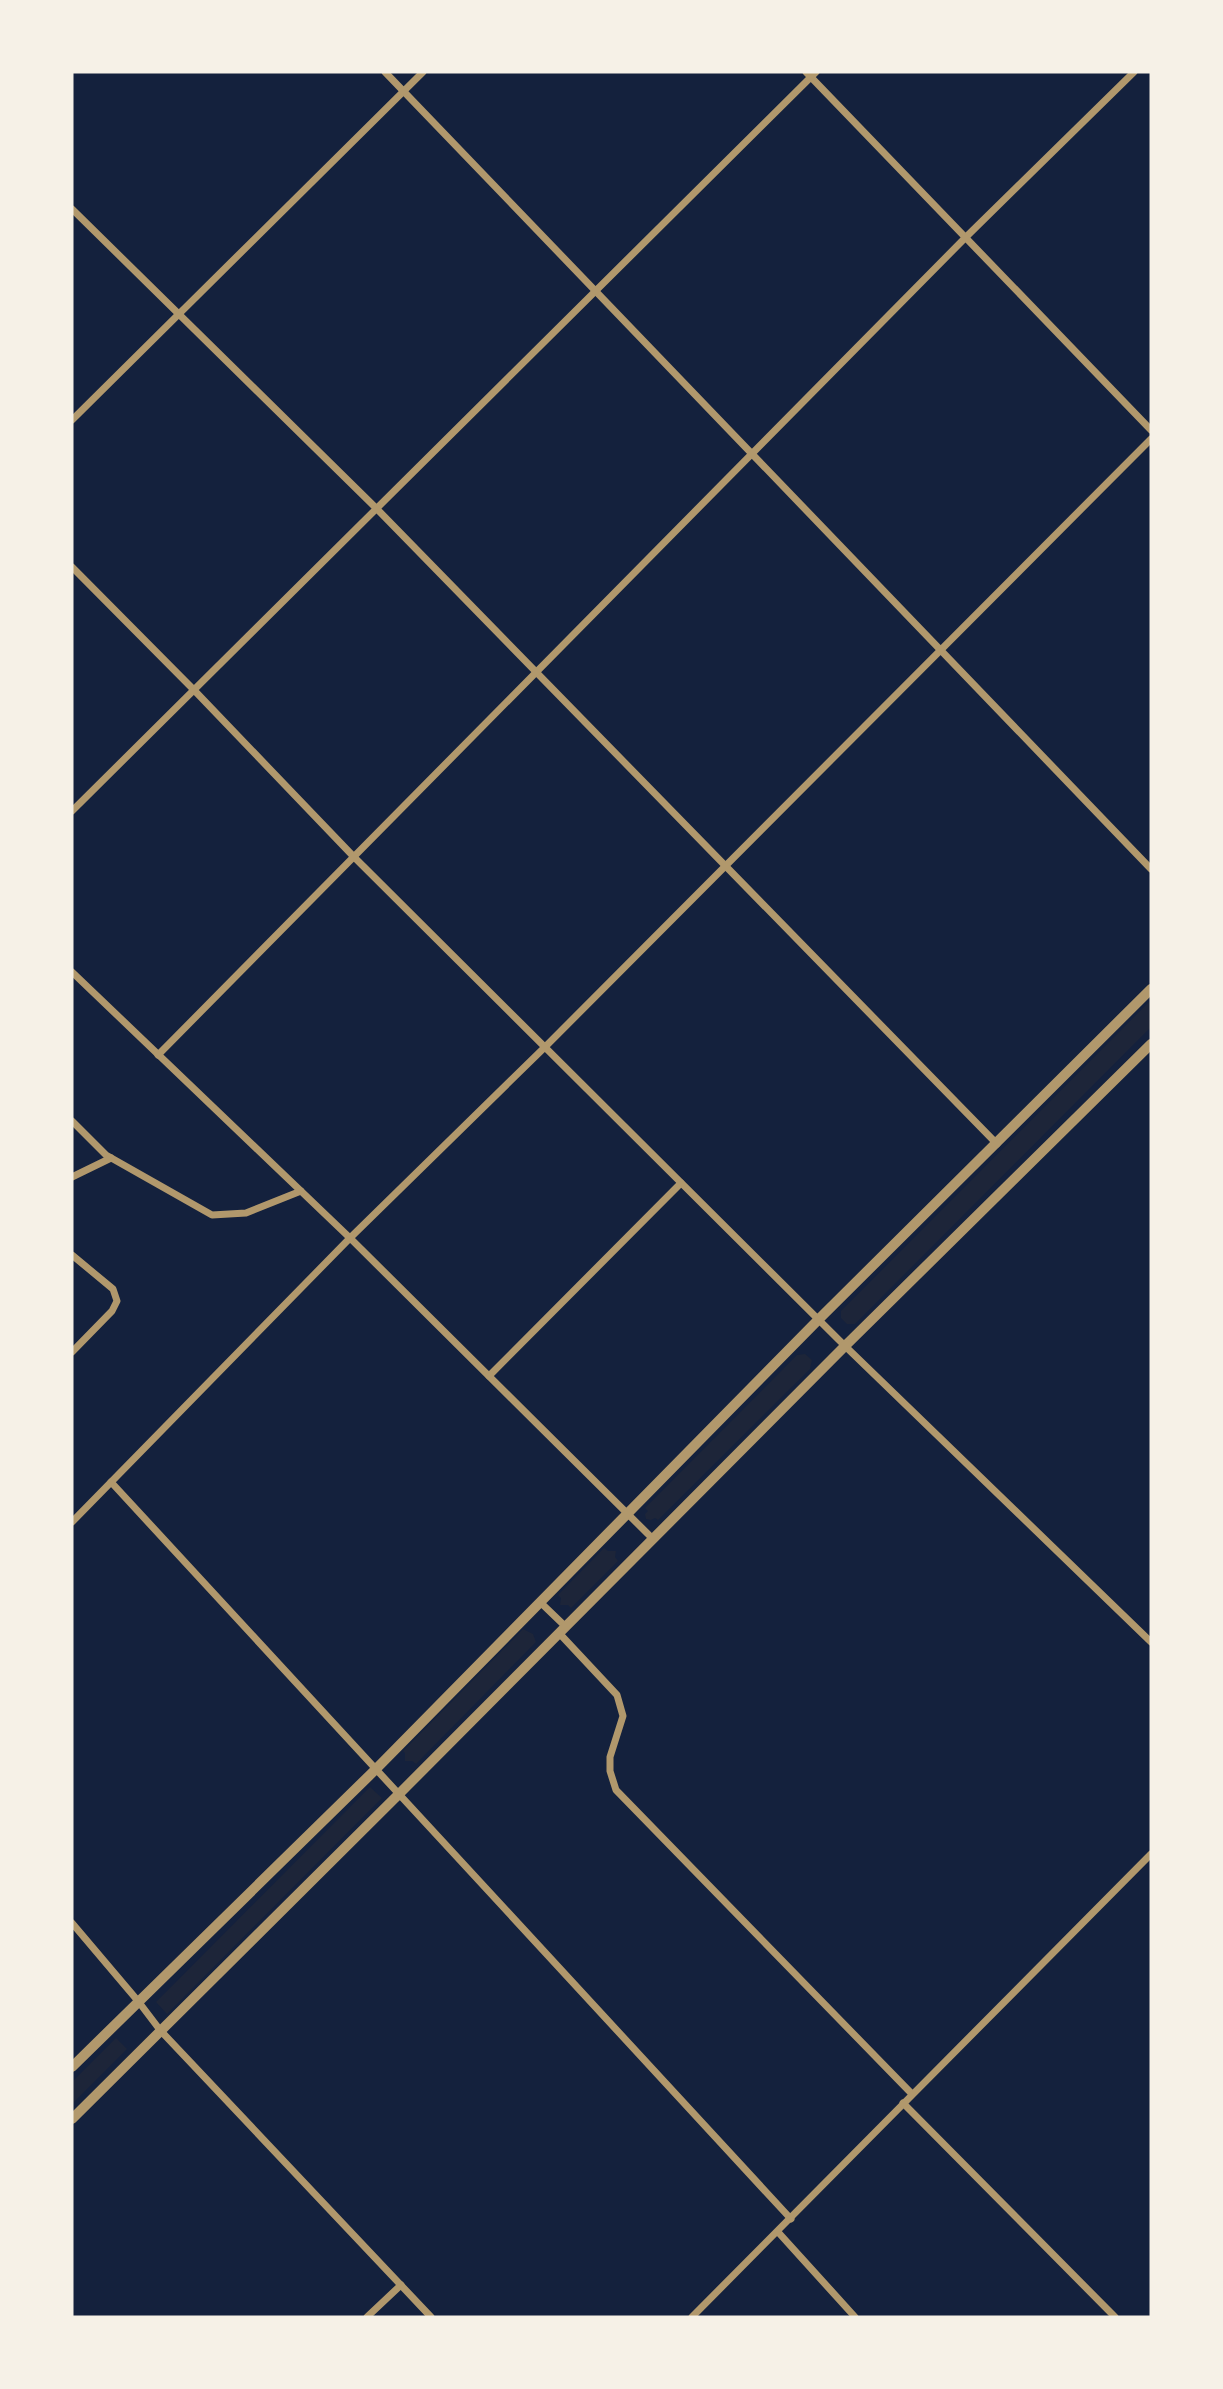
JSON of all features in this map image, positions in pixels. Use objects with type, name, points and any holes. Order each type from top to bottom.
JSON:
[{"type":"street","points":[[385,72],[1151,869]]},
{"type":"street","points":[[72,420],[423,72]]},
{"type":"street","points":[[158,1055],[965,237],[1134,72]]},
{"type":"street","points":[[72,811],[811,74],[1151,430]]},
{"type":"street","points":[[72,209],[376,508],[997,1144]]},
{"type":"street","points":[[72,1521],[350,1238],[546,1046],[1151,439]]},
{"type":"street","points":[[72,567],[354,857],[681,1183],[1151,1642]]},
{"type":"street","points":[[72,971],[350,1238],[653,1539]]},
{"type":"street","points":[[72,2067],[376,1769],[820,1319],[1151,989]]},
{"type":"street","points":[[72,2119],[1151,1044]]},
{"type":"street","points":[[72,1121],[111,1158],[212,1215],[246,1213],[301,1191]]},
{"type":"street","points":[[72,1177],[111,1158]]},
{"type":"street","points":[[489,1376],[681,1183]]},
{"type":"street","points":[[72,1255],[113,1289],[117,1301],[112,1311],[72,1352]]},
{"type":"street","points":[[111,1482],[791,2219]]},
{"type":"street","points":[[540,1602],[617,1695],[623,1716],[610,1757],[610,1771],[616,1790],[912,2094]]},
{"type":"street","points":[[692,2317],[1151,1854]]},
{"type":"street","points":[[72,1923],[160,2030],[431,2317]]},
{"type":"street","points":[[903,2103],[1115,2317]]},
{"type":"street","points":[[778,2232],[855,2317]]},
{"type":"street","points":[[367,2317],[401,2285]]},
{"type":"shaded area","points":[[1151,1000],[1151,1027],[855,1324],[847,1324],[841,1318],[841,1311]]},
{"type":"shaded area","points":[[805,1354],[812,1360],[810,1369],[658,1520],[646,1519],[645,1514],[648,1511],[645,1508],[797,1355]]},
{"type":"shaded area","points":[[604,1548],[616,1551],[615,1557],[618,1561],[571,1608],[568,1605],[560,1605],[561,1598],[558,1595]]},
{"type":"shaded area","points":[[523,1629],[533,1634],[536,1642],[416,1764],[405,1761],[403,1751]]},
{"type":"shaded area","points":[[370,1787],[382,1798],[167,2014],[156,2002]]},
{"type":"shaded area","points":[[116,2038],[127,2049],[72,2104],[72,2082]]}]
